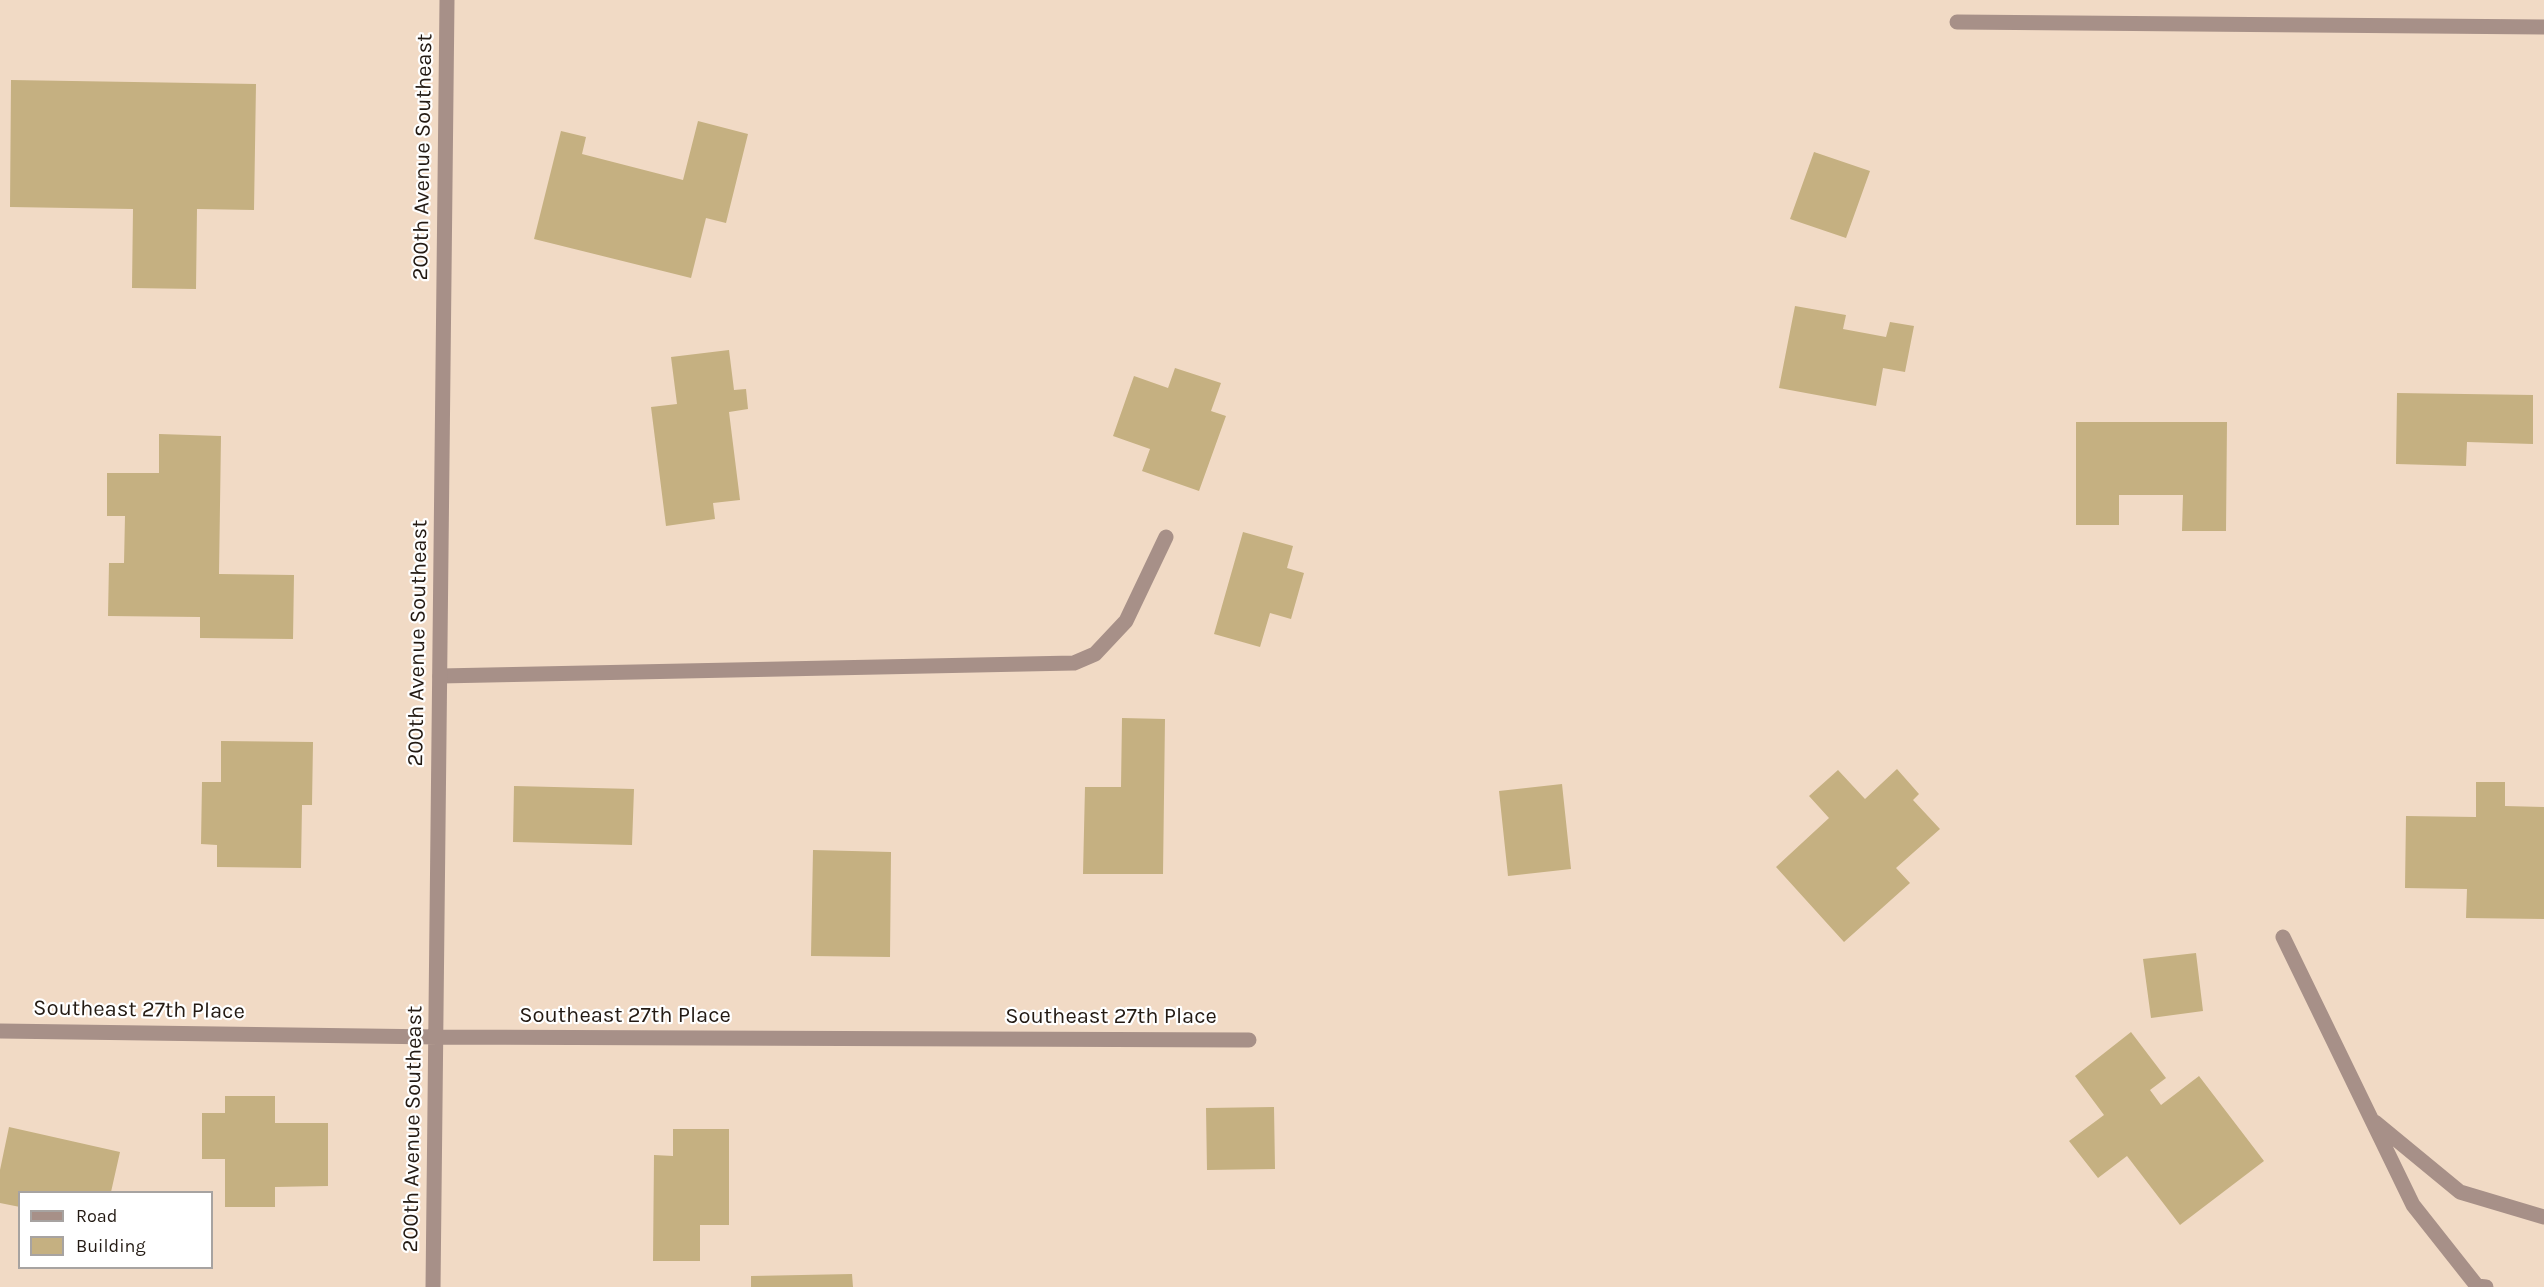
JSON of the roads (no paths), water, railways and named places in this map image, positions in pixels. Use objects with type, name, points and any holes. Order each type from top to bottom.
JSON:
[{"type":"street","name":"200th Avenue Southeast","points":[[433,1287],[438,1037],[447,0]]},
{"type":"street","points":[[1957,22],[2544,27]]},
{"type":"street","points":[[440,676],[1074,663],[1095,654],[1126,621],[1166,537]]},
{"type":"street","points":[[2283,937],[2413,1205],[2477,1286],[2486,1287]]},
{"type":"street","name":"Southeast 27th Place","points":[[0,1031],[438,1037],[1249,1040]]},
{"type":"street","points":[[2372,1119],[2460,1192],[2544,1218]]}]
